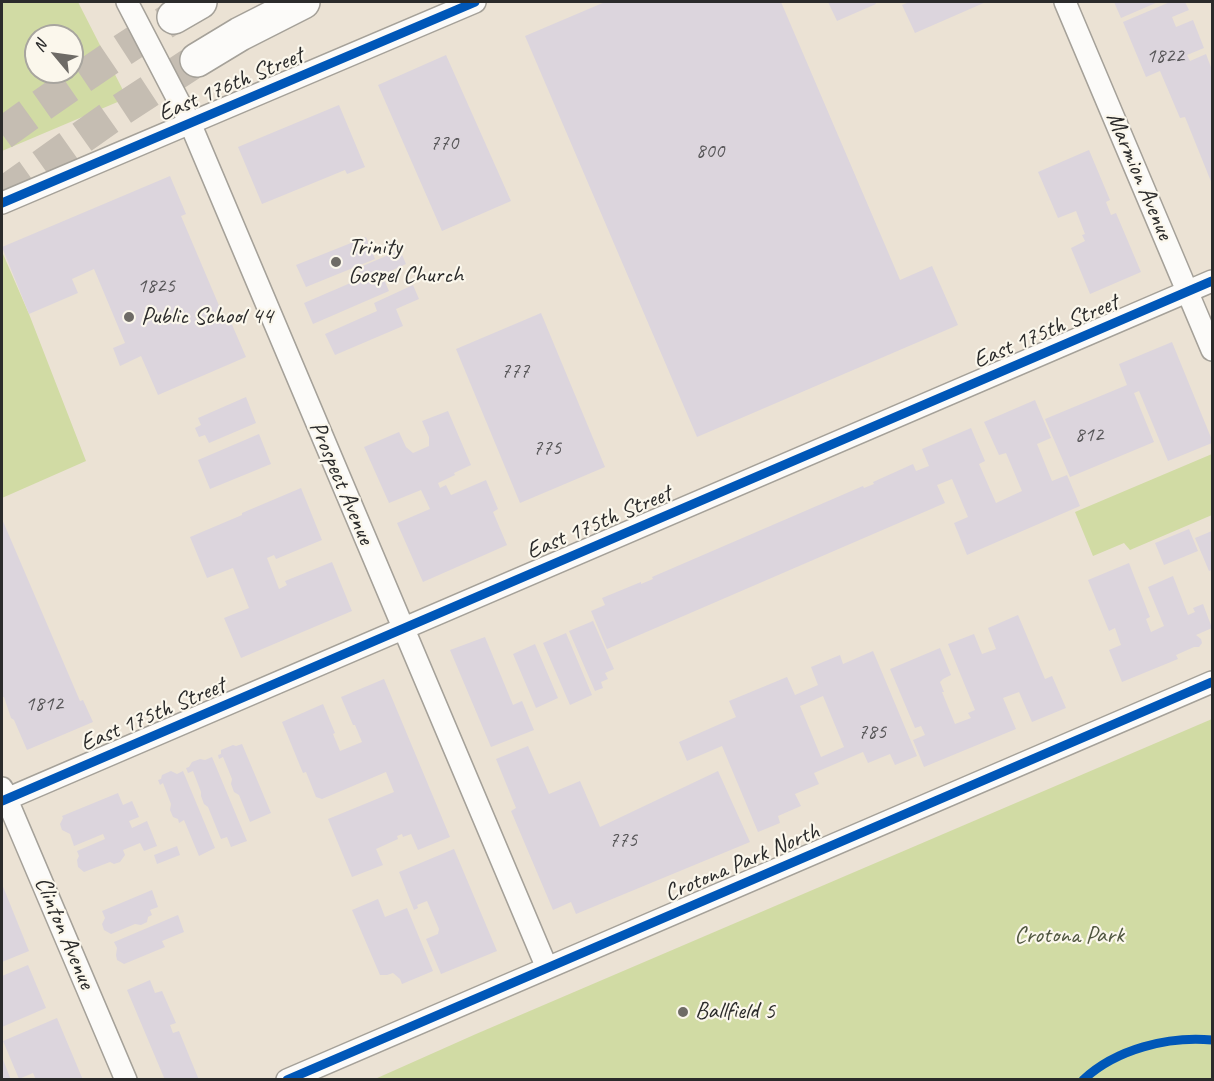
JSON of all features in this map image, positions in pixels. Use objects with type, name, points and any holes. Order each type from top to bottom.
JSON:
[{"type":"highway","points":[[197,60],[240,34],[303,2]]},
{"type":"street","name":"Prospect Avenue","points":[[127,2],[190,123],[547,968]]},
{"type":"street","name":"East 176th Street","points":[[2,203],[475,2]]},
{"type":"street","name":"Marmion Avenue","points":[[1065,2],[1212,350]]},
{"type":"street","name":"East 175th Street","points":[[3,796],[402,628],[1212,281]]},
{"type":"street","name":"Crotona Park North","points":[[287,1080],[1212,682]]},
{"type":"street","name":"Clinton Avenue","points":[[3,796],[126,1080]]},
{"type":"green space","points":[[2,2],[78,2],[127,98],[2,151]]},
{"type":"green space","points":[[2,255],[29,314],[86,461],[2,498]]},
{"type":"green space","points":[[1212,454],[1212,515],[1130,550],[1124,543],[1093,556],[1075,512]]},
{"type":"green space","name":"Crotona Park","points":[[1212,719],[1212,1079],[375,1079],[476,1034]]},
{"type":"building","points":[[605,2],[781,2],[900,280],[932,266],[958,325],[697,437],[525,36]]},
{"type":"building","points":[[828,2],[875,2],[876,4],[837,21]]},
{"type":"building","points":[[909,2],[986,2],[915,33],[902,5]]},
{"type":"building","points":[[1114,2],[1158,2],[1121,18]]},
{"type":"building","points":[[1170,2],[1185,2],[1189,10],[1172,17],[1176,27],[1193,20],[1204,48],[1187,55],[1190,61],[1206,54],[1212,70],[1212,184],[1185,117],[1180,118],[1160,71],[1146,77],[1123,22]]},
{"type":"building","points":[[446,55],[511,201],[442,231],[378,85]]},
{"type":"building","points":[[339,105],[365,167],[347,174],[345,170],[262,204],[238,147]]},
{"type":"building","points":[[1089,150],[1110,200],[1106,202],[1111,215],[1116,213],[1141,272],[1090,294],[1071,248],[1085,241],[1082,235],[1085,234],[1076,211],[1058,218],[1038,172]]},
{"type":"building","points":[[170,176],[186,214],[181,216],[226,322],[230,320],[246,357],[158,395],[141,356],[120,366],[113,348],[125,343],[94,269],[72,279],[78,293],[29,314],[2,247]]},
{"type":"building","name":"Trinity Gospel Church","points":[[366,237],[375,259],[306,287],[296,265]]},
{"type":"building","points":[[400,250],[406,264],[382,275],[389,291],[313,324],[304,303],[362,278],[358,268]]},
{"type":"building","points":[[413,285],[419,299],[396,309],[403,326],[335,355],[325,334],[377,311],[374,303]]},
{"type":"building","points":[[541,313],[605,467],[520,503],[456,349]]},
{"type":"building","points":[[1172,342],[1212,443],[1168,461],[1139,391],[1134,393],[1154,442],[1070,477],[1045,419],[1127,385],[1119,364]]},
{"type":"building","points":[[246,397],[256,423],[209,443],[205,435],[199,437],[195,428],[201,425],[198,418]]},
{"type":"building","points":[[1035,400],[1051,438],[1037,444],[1052,481],[1067,475],[1080,506],[967,555],[954,523],[968,517],[952,479],[937,485],[945,503],[607,649],[591,611],[605,605],[602,598],[653,579],[652,577],[863,486],[864,488],[874,484],[873,482],[913,464],[916,471],[929,466],[922,449],[971,428],[985,461],[979,464],[996,503],[1022,491],[1006,453],[999,455],[984,422]]},
{"type":"building","points":[[448,411],[471,465],[438,483],[440,488],[446,485],[451,495],[486,480],[498,509],[493,512],[507,545],[423,582],[397,523],[430,509],[421,490],[389,503],[364,447],[399,432],[406,447],[413,453],[420,450],[429,446],[429,437],[422,421]]},
{"type":"building","points":[[259,434],[271,464],[210,489],[198,460]]},
{"type":"building","points":[[301,488],[322,540],[276,559],[274,555],[267,558],[279,589],[287,585],[285,581],[332,562],[352,611],[241,658],[224,618],[249,608],[233,568],[207,578],[190,537]]},
{"type":"building","points":[[2,519],[80,701],[83,700],[93,722],[27,750],[11,718],[4,697],[2,697]]},
{"type":"building","points":[[1189,529],[1198,551],[1164,565],[1155,543]]},
{"type":"building","points":[[1212,531],[1212,570],[1209,571],[1195,538]]},
{"type":"building","points":[[1129,563],[1150,617],[1146,619],[1151,632],[1164,626],[1148,587],[1173,576],[1188,615],[1195,612],[1193,608],[1203,604],[1212,628],[1196,635],[1202,643],[1199,647],[1176,655],[1178,659],[1122,682],[1109,650],[1121,645],[1115,628],[1109,631],[1088,580]]},
{"type":"building","points":[[1018,615],[1045,679],[1052,676],[1066,708],[1032,722],[1019,692],[1003,698],[1016,729],[924,767],[913,740],[925,735],[921,726],[915,728],[890,669],[940,648],[951,675],[940,682],[955,724],[971,718],[968,713],[975,710],[948,644],[974,634],[982,654],[996,649],[988,628]]},
{"type":"building","points":[[593,621],[614,669],[605,673],[608,679],[601,682],[603,688],[595,691],[569,631]]},
{"type":"building","points":[[566,633],[592,695],[570,705],[543,643]]},
{"type":"building","points":[[485,637],[513,705],[522,701],[534,730],[491,747],[450,650]]},
{"type":"building","points":[[535,644],[558,698],[536,708],[513,654]]},
{"type":"building","points":[[873,651],[917,756],[895,765],[890,754],[868,763],[863,752],[814,773],[819,784],[795,794],[801,806],[778,816],[780,823],[758,832],[722,746],[687,761],[679,742],[736,717],[729,701],[787,677],[795,695],[818,685],[811,667],[840,655],[843,664]],"holes":[[[823,696],[844,747],[821,757],[800,706]]]},
{"type":"building","points":[[384,679],[450,837],[418,850],[411,834],[403,837],[402,834],[397,836],[398,839],[376,849],[383,865],[352,877],[328,819],[394,792],[386,772],[322,799],[316,797],[306,772],[303,773],[282,722],[323,704],[340,751],[362,742],[341,697]]},
{"type":"building","points":[[242,744],[271,813],[250,822],[239,795],[234,792],[232,779],[223,757],[219,759],[218,755],[221,754],[221,750]]},
{"type":"building","points":[[528,746],[549,794],[580,781],[600,827],[718,771],[750,842],[576,914],[571,902],[553,910],[511,811],[516,808],[496,759]]},
{"type":"building","points":[[212,757],[247,841],[231,847],[227,837],[221,839],[208,807],[204,804],[193,771],[188,773],[186,768],[192,762]]},
{"type":"building","points":[[171,771],[177,774],[183,771],[215,848],[199,856],[184,820],[179,823],[178,819],[173,817],[163,783],[160,785],[158,780],[162,775]]},
{"type":"building","points":[[118,793],[123,805],[132,801],[139,817],[129,821],[132,828],[147,821],[157,846],[144,851],[140,843],[123,850],[125,855],[120,862],[114,864],[110,862],[84,872],[78,867],[77,851],[105,839],[103,834],[74,846],[70,834],[62,830],[60,824],[62,816]]},
{"type":"building","points":[[177,846],[180,855],[157,864],[154,855]]},
{"type":"building","points":[[454,849],[497,951],[441,974],[426,939],[438,934],[439,929],[427,901],[417,905],[418,908],[414,910],[399,872]]},
{"type":"building","points":[[2,884],[29,951],[2,962]]},
{"type":"building","points":[[152,890],[158,907],[150,910],[152,915],[148,917],[147,922],[141,925],[135,924],[111,934],[104,930],[102,924],[105,918],[102,911]]},
{"type":"building","points":[[378,899],[385,917],[407,908],[433,971],[402,984],[393,973],[380,975],[352,910]]},
{"type":"building","points":[[178,915],[184,932],[162,941],[165,947],[124,964],[117,960],[117,948],[114,942]]},
{"type":"building","points":[[28,965],[46,1008],[2,1027],[2,976]]},
{"type":"building","points":[[150,980],[155,993],[162,991],[176,1023],[170,1025],[173,1033],[179,1031],[199,1080],[165,1080],[127,990]]},
{"type":"building","points":[[57,1018],[83,1080],[36,1080],[33,1073],[19,1079],[3,1041]]},
{"type":"building","points":[[2,1057],[11,1080],[2,1080]]},
{"type":"tunnel","points":[[2,134],[87,74],[174,17]]},
{"type":"tunnel","points":[[2,194],[119,111],[197,60]]},
{"type":"cycle path","points":[[2,203],[475,2]]},
{"type":"cycle path","points":[[2,801],[1212,281]]},
{"type":"cycle path","points":[[287,1080],[1212,682]]},
{"type":"cycle path","points":[[1083,1080],[1111,1060],[1143,1047],[1178,1040],[1212,1040]]},
{"type":"place","name":"Trinity Gospel Church","points":[[336,262]]},
{"type":"place","name":"Public School 44","points":[[129,317]]},
{"type":"place","name":"Ballfield 5","points":[[683,1012]]}]
